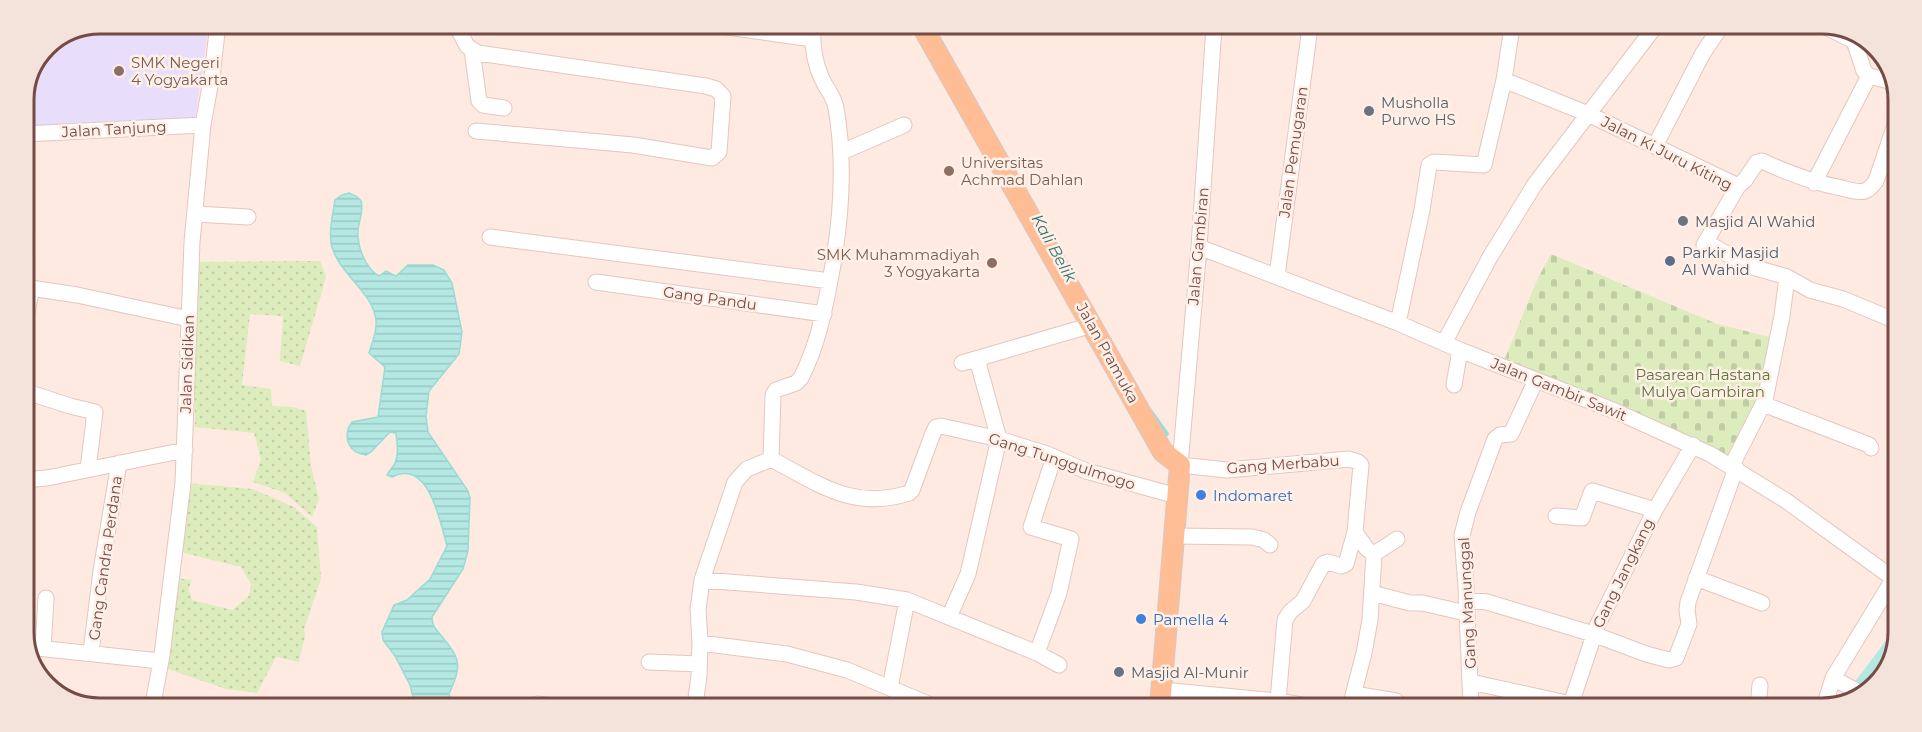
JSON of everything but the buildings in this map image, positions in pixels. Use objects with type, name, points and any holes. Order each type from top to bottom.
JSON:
[{"type":"main road","name":"Jalan Pramuka","points":[[927,34],[1163,452],[1180,465]]},
{"type":"main road","points":[[1161,698],[1180,465]]},
{"type":"street","name":"Jalan Sidikan","points":[[154,698],[183,483],[189,272],[203,125],[217,34]]},
{"type":"street","points":[[461,34],[472,50],[706,86],[716,89],[723,96],[719,152],[712,158],[633,145],[476,131]]},
{"type":"street","points":[[695,698],[700,643],[698,609],[702,580],[735,482],[747,469],[771,459],[773,395],[776,390],[796,383],[801,378],[817,340],[838,242],[842,152],[834,97],[822,80],[815,59],[813,34]]},
{"type":"street","name":"Jalan Gambiran","points":[[1180,465],[1213,34]]},
{"type":"street","name":"Jalan Pemugaran","points":[[1277,276],[1309,34]]},
{"type":"street","points":[[1398,323],[1429,165],[1434,162],[1484,165],[1504,80],[1511,34]]},
{"type":"street","points":[[1444,343],[1490,257],[1535,184],[1649,34]]},
{"type":"street","points":[[1655,146],[1703,52],[1715,34]]},
{"type":"street","points":[[1854,43],[1864,71],[1869,76],[1884,80]]},
{"type":"street","points":[[472,50],[479,101],[488,106],[504,108]]},
{"type":"street","points":[[1814,183],[1869,76]]},
{"type":"street","name":"Jalan Ki Juru Kiting","points":[[1504,80],[1588,114],[1738,186],[1704,245],[1715,247],[1746,265],[1787,277]]},
{"type":"street","name":"Jalan Tanjung","points":[[34,133],[203,125]]},
{"type":"street","points":[[842,152],[904,125]]},
{"type":"street","points":[[1738,186],[1745,180],[1756,163],[1762,161],[1771,167],[1814,183],[1864,191],[1876,181],[1887,148]]},
{"type":"street","points":[[195,214],[248,217]]},
{"type":"street","points":[[490,237],[830,280]]},
{"type":"street","name":"Jalan Gambir Sawit","points":[[1198,246],[1398,323],[1615,411],[1693,446],[1734,466],[1888,574]]},
{"type":"street","points":[[1372,593],[1410,603],[1466,606],[1487,602],[1593,634],[1646,654],[1672,660],[1679,655],[1689,624],[1687,610],[1696,578],[1734,466],[1763,404],[1782,316],[1787,277],[1810,290],[1843,298],[1887,317]]},
{"type":"street","name":"Gang Pandu","points":[[596,282],[824,314]]},
{"type":"street","points":[[34,290],[76,302],[189,319]]},
{"type":"street","points":[[949,617],[968,574],[999,439],[970,361],[1092,325]]},
{"type":"street","points":[[1454,385],[1460,350]]},
{"type":"street","name":"Gang Manunggal","points":[[1471,698],[1462,535],[1468,512],[1495,439],[1500,435],[1511,434],[1536,380]]},
{"type":"street","points":[[35,394],[96,413],[88,469]]},
{"type":"street","points":[[1763,404],[1869,445],[1871,448]]},
{"type":"street","name":"Gang Tunggulmogo","points":[[771,459],[830,491],[855,498],[883,499],[909,493],[912,490],[936,427],[941,426],[999,439],[1054,457],[1086,471],[1177,496]]},
{"type":"street","name":"Gang Jangkang","points":[[1573,698],[1593,634],[1655,510],[1693,446]]},
{"type":"street","points":[[35,479],[185,450]]},
{"type":"street","points":[[1037,653],[1059,593],[1071,539],[1031,527],[1054,457]]},
{"type":"street","name":"Gang Merbabu","points":[[1180,465],[1227,470],[1354,460],[1361,465],[1355,532]]},
{"type":"street","name":"Gang Candra Perdana","points":[[91,652],[100,571],[119,463]]},
{"type":"street","points":[[1556,516],[1582,518],[1592,491],[1655,510]]},
{"type":"street","points":[[1355,532],[1367,549],[1374,554]]},
{"type":"street","points":[[1278,698],[1285,620],[1290,612],[1303,602],[1323,564],[1328,562],[1341,566],[1346,564],[1355,532]]},
{"type":"street","points":[[1174,536],[1252,537],[1264,540],[1270,545]]},
{"type":"street","points":[[1374,554],[1397,538]]},
{"type":"street","points":[[1352,698],[1370,620],[1374,554]]},
{"type":"street","points":[[1696,578],[1762,603]]},
{"type":"street","points":[[702,580],[856,592],[907,600],[1037,653],[1059,665]]},
{"type":"street","points":[[1827,697],[1834,678],[1888,588]]},
{"type":"street","points":[[36,645],[46,598]]},
{"type":"street","points":[[890,688],[907,600]]},
{"type":"street","points":[[700,643],[787,654],[847,670],[914,698]]},
{"type":"street","points":[[37,647],[160,661]]},
{"type":"street","points":[[649,662],[699,664]]},
{"type":"street","points":[[1834,678],[1854,689]]},
{"type":"street","points":[[1471,682],[1537,698]]},
{"type":"street","points":[[1759,698],[1760,685]]},
{"type":"shaded area","name":"SMK Negeri 4 Yogyakarta","points":[[101,34],[208,34],[195,119],[34,136],[34,101],[40,75],[46,64],[54,54],[75,40]]},
{"type":"green space","name":"Pasarean Hastana Mulya Gambiran","points":[[1551,254],[1717,324],[1770,337],[1762,400],[1730,459],[1504,361],[1537,280]]},
{"type":"green space","points":[[320,261],[326,277],[300,366],[280,361],[283,316],[250,314],[242,385],[271,389],[272,406],[293,407],[306,411],[311,466],[319,499],[312,517],[285,493],[253,482],[261,459],[254,433],[195,427],[193,262]]},
{"type":"green space","points":[[186,483],[253,489],[294,507],[317,527],[321,579],[304,629],[305,636],[299,662],[276,657],[257,693],[226,689],[165,668],[175,578],[191,580],[189,590],[192,600],[232,610],[249,596],[251,584],[241,567],[181,552]]},
{"type":"water","points":[[349,193],[361,201],[359,243],[370,268],[379,276],[386,271],[396,276],[408,265],[433,265],[444,270],[452,283],[462,332],[459,354],[429,391],[426,416],[428,432],[468,491],[470,498],[468,551],[463,569],[432,617],[434,627],[452,650],[457,662],[458,668],[449,694],[450,698],[413,698],[410,685],[395,656],[383,640],[382,632],[394,605],[407,600],[430,579],[447,546],[431,495],[424,484],[415,476],[405,474],[392,477],[387,475],[396,460],[396,433],[390,432],[366,455],[355,451],[348,443],[347,433],[352,422],[378,417],[385,367],[369,353],[376,329],[374,311],[336,257],[332,247],[330,236],[335,200]]},
{"type":"waterway","name":"Kali Belik","points":[[1149,409],[1167,434]]},
{"type":"place","name":"SMK Negeri 4 Yogyakarta","points":[[119,71]]},
{"type":"place","name":"Musholla Purwo HS","points":[[1369,111]]},
{"type":"place","name":"Universitas Achmad Dahlan","points":[[949,171]]},
{"type":"place","name":"Masjid Al Wahid","points":[[1683,221]]},
{"type":"place","name":"Parkir Masjid Al Wahid","points":[[1670,261]]},
{"type":"place","name":"SMK Muhammadiyah 3 Yogyakarta","points":[[992,263]]},
{"type":"place","name":"Indomaret","points":[[1201,495]]},
{"type":"place","name":"Pamella 4","points":[[1141,619]]},
{"type":"place","name":"Masjid Al-Munir","points":[[1119,672]]}]
